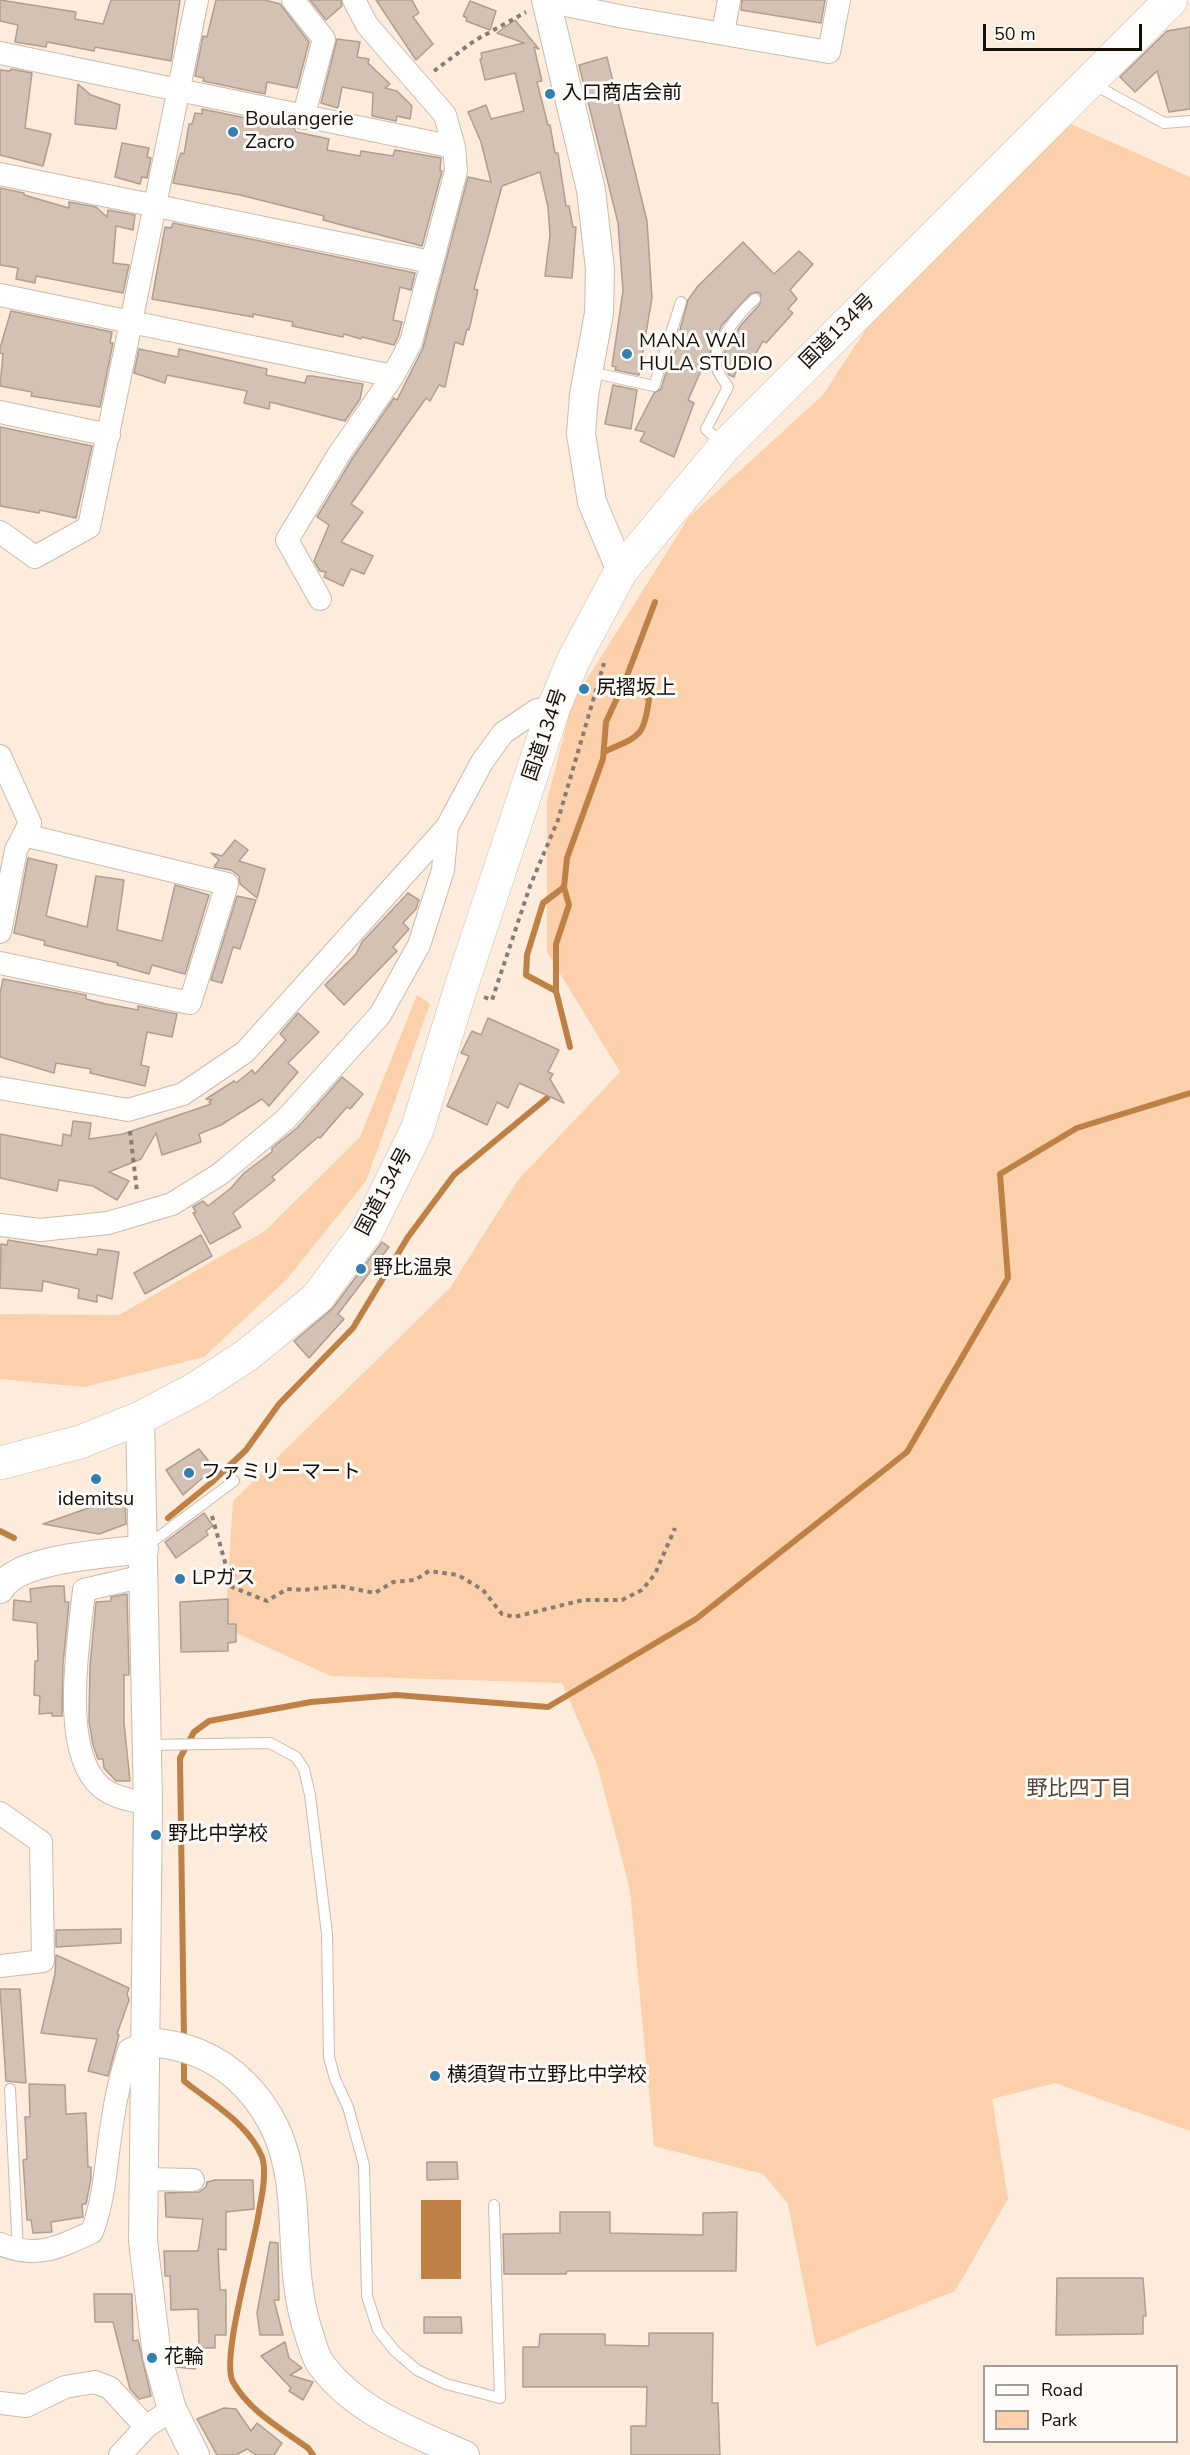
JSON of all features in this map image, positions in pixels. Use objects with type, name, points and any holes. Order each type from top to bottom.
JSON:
[{"type":"highway","name":"国道134号","points":[[0,1463],[80,1442],[140,1418],[195,1389],[247,1355],[317,1298],[368,1229],[417,1130],[460,990],[554,707],[573,660],[621,571],[725,446],[1171,0]]},
{"type":"street","points":[[0,532],[35,557],[89,527],[197,0]]},
{"type":"street","points":[[293,0],[324,39],[303,118]]},
{"type":"street","points":[[320,599],[288,540],[339,454],[393,376],[411,342],[456,171],[454,147],[445,115],[368,24],[354,0]]},
{"type":"street","points":[[621,571],[592,502],[581,434],[584,396],[599,314],[598,244],[591,190],[546,0],[624,18],[829,52],[839,0]]},
{"type":"street","points":[[723,33],[729,0]]},
{"type":"street","points":[[0,53],[303,118],[454,147]]},
{"type":"street","points":[[0,174],[431,262]]},
{"type":"street","points":[[0,295],[393,376]]},
{"type":"street","points":[[0,412],[109,435]]},
{"type":"street","points":[[0,1088],[128,1110],[183,1094],[245,1052],[447,827],[482,762],[503,733],[537,711],[554,707]]},
{"type":"street","points":[[0,756],[30,824],[13,844],[0,932]]},
{"type":"street","points":[[0,1225],[40,1230],[108,1223],[172,1204],[220,1174],[285,1120],[380,1015],[419,945],[443,870],[447,827]]},
{"type":"street","points":[[0,963],[190,1003],[227,884],[13,844]]},
{"type":"street","points":[[140,1418],[148,1804],[171,2045],[144,2179],[143,2241],[157,2356],[172,2409],[195,2455]]},
{"type":"street","points":[[1,1585],[23,1570],[54,1561],[144,1562]]},
{"type":"street","points":[[144,1562],[84,1590],[77,1652],[75,1732],[81,1757],[100,1786],[120,1797],[148,1804]]},
{"type":"street","points":[[0,1813],[40,1842],[44,1961],[0,1966]]},
{"type":"street","points":[[9,2248],[58,2248],[92,2232],[102,2204],[113,2117],[129,2050],[171,2045],[231,2071],[257,2097],[279,2136],[293,2182],[300,2308],[319,2362],[353,2398],[404,2428],[465,2455]]},
{"type":"street","points":[[144,2179],[193,2180]]},
{"type":"street","points":[[0,2403],[26,2406],[65,2386],[95,2382],[110,2388],[146,2427]]},
{"type":"street","points":[[120,2455],[146,2427],[172,2409]]},
{"type":"lane","points":[[1090,82],[1164,123],[1190,121]]},
{"type":"lane","points":[[725,446],[706,429],[728,387],[716,366],[717,356],[736,316],[754,299]]},
{"type":"lane","points":[[590,372],[654,386],[681,302]]},
{"type":"lane","points":[[144,1562],[207,1501],[234,1481]]},
{"type":"lane","points":[[148,1744],[270,1743],[296,1757],[304,1769],[310,1795],[327,1934],[328,2057],[334,2079],[348,2107],[364,2165],[367,2296],[378,2330],[395,2351],[417,2370],[446,2384],[500,2398],[494,2205]]},
{"type":"lane","points":[[9,2248],[10,2089]]},
{"type":"path","points":[[416,83],[474,41],[546,0]]},
{"type":"path","points":[[460,990],[492,1000],[530,886],[558,820],[607,656]]},
{"type":"path","points":[[128,1110],[140,1214]]},
{"type":"path","points":[[207,1501],[232,1587],[267,1601],[288,1589],[304,1590],[339,1586],[375,1593],[393,1582],[415,1580],[429,1571],[458,1575],[483,1590],[502,1614],[514,1617],[583,1600],[622,1600],[642,1590],[655,1574],[675,1528]]},
{"type":"green space","points":[[1071,124],[1190,177],[1190,2131],[1055,2083],[992,2099],[1008,2199],[955,2291],[816,2347],[788,2204],[763,2174],[654,2146],[630,1890],[597,1764],[562,1683],[331,1676],[225,1628],[233,1501],[450,1288],[518,1180],[620,1072],[547,952],[547,801],[572,703],[689,517],[823,395],[879,309],[969,225]]},
{"type":"green space","points":[[417,995],[430,1004],[366,1181],[287,1279],[204,1357],[84,1387],[0,1379],[0,1314],[119,1315],[265,1231],[360,1137]]},
{"type":"shaded area","points":[[421,2200],[461,2200],[461,2279],[421,2279]]},
{"type":"building","points":[[0,0],[76,12],[75,19],[103,24],[111,0],[180,0],[171,61],[95,47],[94,51],[47,42],[46,47],[15,42],[18,25],[0,21]]},
{"type":"building","points":[[216,0],[265,0],[280,4],[309,42],[297,88],[267,82],[265,94],[203,81],[204,78],[195,76],[203,36],[207,37]]},
{"type":"building","points":[[310,0],[341,0],[342,6],[326,20]]},
{"type":"building","points":[[376,0],[412,0],[419,13],[413,17],[433,44],[416,60]]},
{"type":"building","points":[[742,0],[825,0],[821,23],[741,10]]},
{"type":"building","points":[[470,1],[496,11],[490,30],[466,21],[467,18],[463,16]]},
{"type":"building","points":[[515,20],[539,49],[534,47],[542,81],[537,82],[548,125],[550,125],[555,153],[558,153],[566,206],[569,206],[573,227],[576,227],[572,278],[545,276],[550,235],[548,207],[540,172],[502,186],[474,289],[478,290],[469,330],[467,329],[463,345],[455,342],[445,387],[439,385],[430,401],[426,398],[351,504],[363,512],[341,542],[373,556],[364,574],[351,569],[343,586],[324,577],[326,572],[320,571],[314,561],[329,525],[317,517],[352,459],[394,398],[397,400],[423,348],[468,177],[491,182],[481,142],[468,112],[486,105],[491,119],[524,111],[515,73],[485,80],[480,59],[482,59],[481,53],[524,43],[497,33]]},
{"type":"building","points":[[1190,27],[1190,109],[1169,112],[1157,71],[1135,92],[1120,77],[1167,31]]},
{"type":"building","points":[[337,39],[360,42],[357,57],[369,59],[368,63],[390,84],[385,88],[397,91],[412,106],[410,119],[397,116],[396,121],[372,116],[373,93],[342,87],[338,108],[321,103]]},
{"type":"building","points":[[607,57],[647,221],[652,298],[639,375],[615,370],[616,367],[612,366],[623,291],[618,223],[579,65]]},
{"type":"building","points":[[11,69],[32,73],[25,128],[51,134],[43,166],[0,155],[0,70],[10,71]]},
{"type":"building","points":[[78,84],[91,95],[120,105],[116,129],[75,124]]},
{"type":"building","points":[[202,109],[294,128],[296,132],[329,139],[327,150],[360,156],[361,151],[393,156],[395,150],[441,158],[440,171],[442,171],[422,246],[323,220],[324,216],[240,195],[173,183],[181,153],[184,154],[189,124],[192,124],[195,113],[202,114]]},
{"type":"building","points":[[122,143],[149,148],[147,157],[151,158],[147,178],[142,177],[140,184],[115,177]]},
{"type":"building","points":[[0,188],[24,193],[24,195],[69,208],[69,202],[96,207],[107,217],[108,210],[135,215],[133,230],[116,226],[113,263],[129,265],[123,293],[36,276],[35,283],[16,279],[18,268],[0,265]]},
{"type":"building","points":[[173,223],[415,273],[411,290],[400,287],[393,320],[402,322],[394,345],[362,337],[361,339],[344,334],[343,337],[292,326],[293,322],[253,314],[253,317],[152,299],[165,227],[171,228]]},
{"type":"building","points":[[743,242],[774,274],[799,251],[813,264],[790,290],[797,299],[788,309],[793,313],[766,343],[763,341],[749,365],[740,360],[734,377],[729,375],[724,366],[725,351],[741,325],[760,304],[761,294],[757,292],[750,294],[722,325],[711,347],[708,366],[704,364],[688,400],[694,403],[674,457],[640,441],[645,432],[635,430],[654,393],[661,389],[669,363],[685,333],[680,330],[688,300],[698,286]]},
{"type":"building","points":[[11,311],[112,332],[110,343],[113,343],[100,407],[31,396],[32,392],[0,386],[3,354],[0,353],[0,348]]},
{"type":"building","points":[[139,349],[178,357],[179,349],[267,369],[266,375],[305,383],[307,376],[312,376],[363,384],[360,399],[345,421],[270,402],[269,409],[244,403],[247,391],[167,375],[165,383],[134,373]]},
{"type":"building","points":[[613,385],[637,390],[631,429],[605,424]]},
{"type":"building","points":[[0,427],[92,446],[76,518],[40,510],[39,513],[0,506]]},
{"type":"building","points":[[235,840],[248,850],[239,861],[265,869],[257,898],[240,884],[239,876],[231,870],[214,867],[219,860],[211,853],[222,856]]},
{"type":"building","points":[[28,858],[57,865],[46,916],[87,927],[96,876],[124,880],[117,930],[162,941],[175,885],[209,895],[185,974],[152,965],[149,974],[117,965],[118,963],[44,945],[45,941],[14,933]]},
{"type":"building","points":[[408,893],[419,900],[416,909],[403,923],[409,929],[393,947],[397,951],[344,1005],[325,985],[356,954],[362,942]]},
{"type":"building","points":[[237,896],[256,900],[240,949],[233,947],[222,983],[211,980]]},
{"type":"building","points":[[3,979],[86,995],[86,999],[106,1004],[138,1010],[138,1006],[177,1014],[172,1037],[147,1032],[141,1065],[149,1067],[145,1086],[90,1073],[91,1069],[56,1063],[54,1073],[0,1057],[0,994]]},
{"type":"building","points":[[298,1013],[319,1032],[288,1063],[298,1072],[269,1106],[262,1099],[221,1125],[199,1134],[201,1142],[162,1155],[156,1133],[141,1159],[109,1172],[129,1181],[117,1200],[93,1186],[59,1180],[57,1191],[0,1178],[0,1134],[62,1146],[63,1134],[71,1136],[73,1121],[91,1123],[89,1139],[123,1134],[211,1104],[209,1102],[212,1100],[206,1099],[234,1081],[236,1083],[252,1070],[255,1074],[286,1040],[280,1034]]},
{"type":"building","points":[[488,1018],[559,1050],[548,1072],[553,1074],[550,1079],[564,1103],[519,1083],[508,1108],[497,1102],[487,1125],[447,1106],[469,1056],[461,1053],[472,1031],[481,1035]]},
{"type":"building","points":[[342,1077],[363,1094],[350,1109],[347,1107],[320,1138],[318,1137],[272,1177],[275,1180],[233,1213],[241,1227],[210,1244],[193,1213],[196,1212],[193,1207],[203,1201],[208,1206],[231,1188],[244,1173],[272,1152],[272,1148],[297,1128]]},
{"type":"building","points":[[201,1235],[212,1256],[145,1294],[134,1273]]},
{"type":"building","points":[[8,1240],[97,1255],[98,1249],[119,1252],[112,1299],[97,1295],[97,1302],[78,1298],[79,1289],[43,1281],[42,1291],[0,1288],[1,1244],[7,1245]]},
{"type":"building","points":[[382,1242],[389,1247],[338,1314],[344,1319],[309,1358],[294,1341],[332,1309]]},
{"type":"building","points":[[199,1449],[214,1468],[183,1495],[166,1470]]},
{"type":"building","points":[[125,1495],[126,1524],[99,1534],[43,1524]]},
{"type":"building","points":[[204,1513],[213,1526],[206,1531],[208,1535],[176,1558],[165,1542]]},
{"type":"building","points":[[64,1586],[65,1602],[69,1602],[63,1664],[62,1716],[52,1716],[52,1713],[39,1714],[40,1696],[34,1695],[35,1661],[38,1661],[37,1623],[13,1620],[14,1600],[31,1602],[30,1589]]},
{"type":"building","points":[[127,1594],[129,1675],[124,1675],[124,1723],[130,1781],[116,1781],[104,1768],[103,1759],[98,1759],[93,1745],[89,1721],[90,1666],[96,1602],[111,1601],[111,1597]]},
{"type":"building","points":[[228,1599],[228,1624],[236,1624],[236,1642],[228,1643],[228,1651],[181,1652],[180,1602]]},
{"type":"building","points":[[121,1929],[121,1943],[56,1947],[56,1930]]},
{"type":"building","points":[[56,1955],[129,1988],[127,1994],[129,2000],[117,2034],[119,2035],[108,2076],[88,2071],[97,2039],[41,2033],[55,1974]]},
{"type":"building","points":[[0,1989],[20,1989],[26,2083],[6,2081]]},
{"type":"building","points":[[29,2084],[65,2085],[66,2114],[86,2113],[88,2167],[91,2167],[91,2178],[86,2204],[82,2204],[83,2217],[51,2222],[52,2232],[33,2233],[31,2220],[27,2220],[23,2160],[27,2159],[25,2117],[30,2117]]},
{"type":"building","points":[[427,2162],[457,2162],[458,2179],[427,2180]]},
{"type":"building","points":[[253,2180],[254,2209],[226,2212],[226,2250],[218,2249],[220,2290],[226,2290],[226,2335],[215,2335],[215,2348],[199,2348],[198,2309],[171,2310],[170,2276],[165,2276],[164,2251],[198,2251],[203,2219],[166,2217],[165,2193],[199,2192],[206,2187],[207,2182]]},
{"type":"building","points":[[560,2212],[610,2212],[610,2233],[703,2235],[703,2213],[737,2212],[736,2271],[567,2271],[566,2274],[504,2274],[503,2234],[560,2233]]},
{"type":"building","points":[[270,2242],[278,2243],[279,2300],[274,2300],[283,2335],[260,2335],[257,2313]]},
{"type":"building","points":[[1057,2278],[1143,2278],[1146,2316],[1143,2316],[1143,2334],[1056,2335]]},
{"type":"building","points":[[94,2294],[132,2294],[133,2341],[138,2340],[151,2396],[139,2399],[130,2389],[113,2322],[95,2322]]},
{"type":"building","points":[[424,2317],[461,2317],[462,2333],[424,2333]]},
{"type":"building","points":[[649,2333],[713,2333],[712,2403],[718,2403],[720,2455],[631,2455],[631,2426],[646,2426],[647,2387],[523,2387],[523,2347],[539,2347],[540,2334],[605,2334],[605,2345],[649,2346]]},
{"type":"building","points":[[285,2342],[289,2358],[302,2368],[290,2375],[313,2382],[303,2400],[289,2391],[291,2388],[261,2356]]},
{"type":"building","points":[[178,2349],[196,2349],[195,2369],[177,2367]]},
{"type":"building","points":[[224,2408],[236,2409],[251,2431],[257,2423],[282,2443],[274,2455],[256,2455],[247,2449],[236,2455],[217,2455],[197,2419]]},
{"type":"waterway","points":[[570,1047],[556,991],[526,975],[527,955],[543,903],[564,887],[567,858],[603,759],[606,722],[625,681],[655,602]]},
{"type":"waterway","points":[[604,752],[632,739],[642,729],[645,722],[649,699],[625,681]]},
{"type":"waterway","points":[[556,991],[556,944],[569,905],[564,887]]},
{"type":"waterway","points":[[184,2040],[180,1758],[194,1732],[209,1721],[311,1702],[396,1695],[548,1707],[696,1619],[907,1452],[1008,1278],[1000,1174],[1077,1128],[1190,1093]]},
{"type":"waterway","points":[[168,1518],[211,1483],[246,1450],[279,1404],[353,1328],[408,1237],[454,1175],[547,1098]]},
{"type":"waterway","points":[[0,1531],[14,1538]]},
{"type":"waterway","points":[[184,2056],[184,2081],[248,2134],[256,2145],[263,2163],[264,2176],[256,2227],[234,2327],[230,2370],[233,2382],[257,2411],[308,2448],[313,2455]]},
{"type":"place","name":"入口商店会前","points":[[550,94]]},
{"type":"place","name":"Boulangerie Zacro","points":[[233,132]]},
{"type":"place","name":"MANA WAI HULA STUDIO","points":[[627,354]]},
{"type":"place","name":"尻摺坂上","points":[[584,689]]},
{"type":"place","name":"野比温泉","points":[[361,1269]]},
{"type":"place","name":"ファミリーマート","points":[[189,1473]]},
{"type":"place","name":"idemitsu","points":[[96,1479]]},
{"type":"place","name":"LPガス","points":[[180,1579]]},
{"type":"place","name":"野比中学校","points":[[156,1835]]},
{"type":"place","name":"横須賀市立野比中学校","points":[[435,2076]]},
{"type":"place","name":"花輪","points":[[152,2358]]},
{"type":"district","name":"野比四丁目","points":[[1079,1790]]}]
